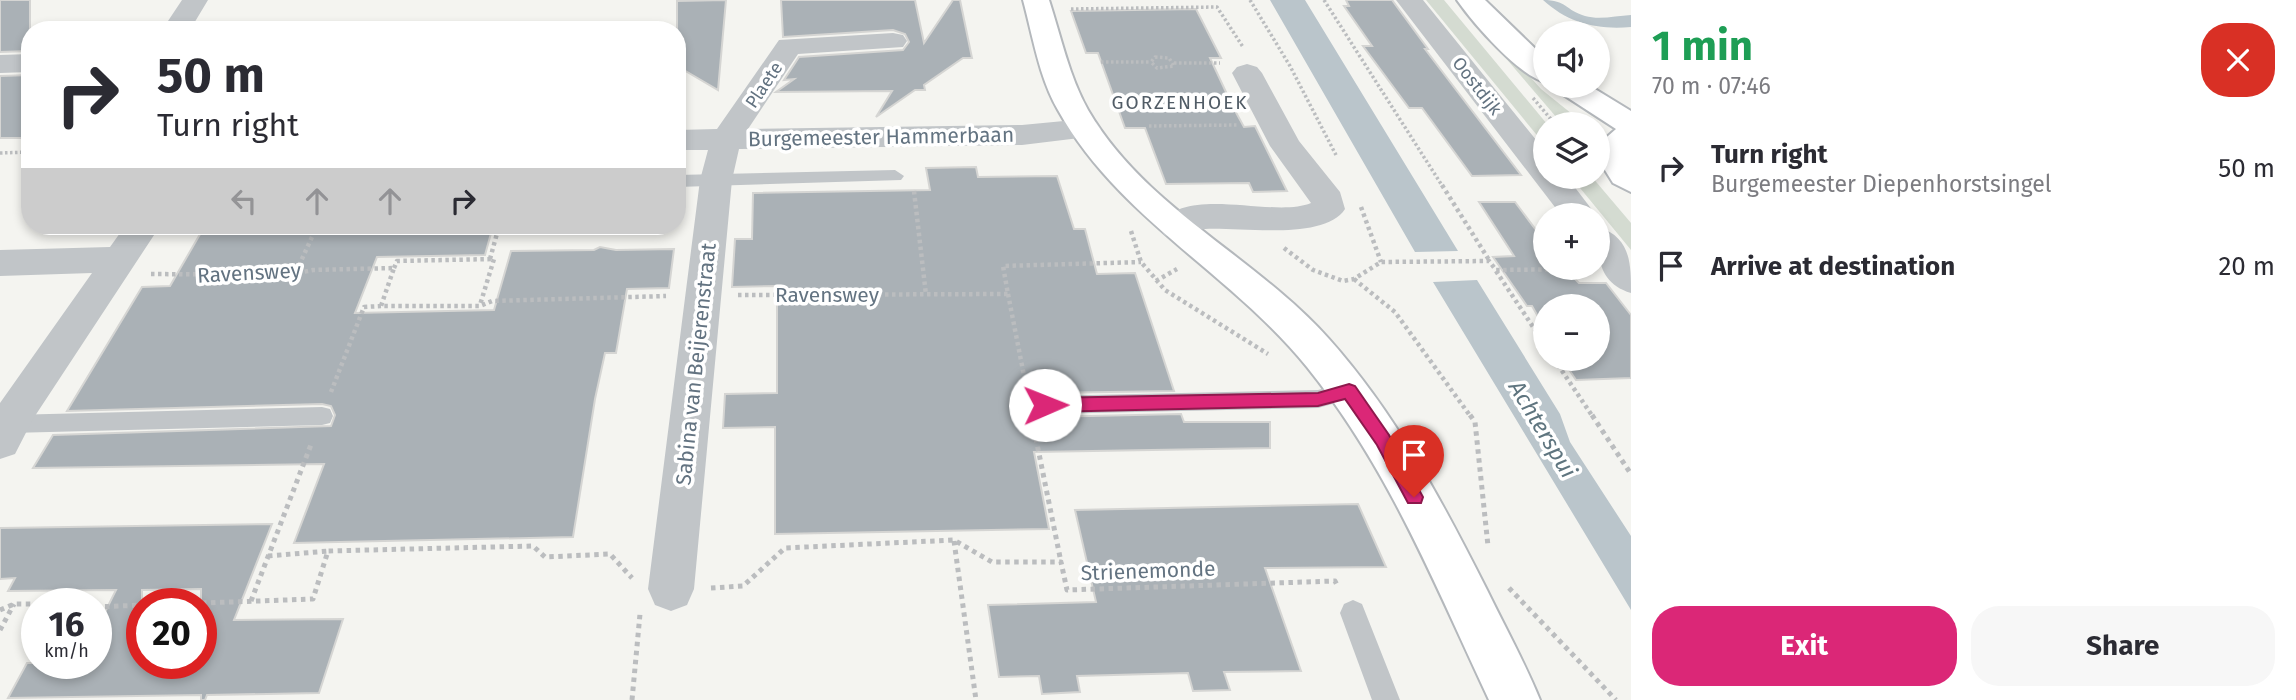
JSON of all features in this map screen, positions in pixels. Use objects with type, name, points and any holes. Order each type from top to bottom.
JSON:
[{"type":"street","points":[[182,21],[195,0]]},
{"type":"street","points":[[1036,0],[1065,93],[1085,130],[1125,183],[1283,315],[1349,391],[1407,482],[1515,700]]},
{"type":"street","name":"Oostdijk","points":[[1409,0],[1533,157]]},
{"type":"street","points":[[1470,0],[1533,63]]},
{"type":"street","name":"Plaete","points":[[726,139],[789,46],[893,41]]},
{"type":"street","points":[[0,64],[21,63]]},
{"type":"street","points":[[1176,226],[1197,217],[1316,216],[1328,209],[1326,196],[1273,125],[1247,63]]},
{"type":"street","points":[[1563,98],[1615,129]]},
{"type":"street","points":[[1582,98],[1615,129]]},
{"type":"street","points":[[1615,129],[1611,156],[1616,166],[1631,181]]},
{"type":"street","name":"Burgemeester Hammerbaan","points":[[686,140],[1012,136],[1085,130]]},
{"type":"street","name":"Sabina van Beijerenstraat","points":[[657,589],[704,295],[716,180],[726,139]]},
{"type":"street","points":[[1558,189],[1570,203]]},
{"type":"street","points":[[5,432],[19,407],[137,235]]},
{"type":"street","points":[[1610,254],[1626,274]]},
{"type":"street","points":[[0,263],[114,271]]},
{"type":"lane","points":[[686,181],[895,176]]},
{"type":"lane","points":[[1045,405],[1318,399],[1349,391]]},
{"type":"lane","points":[[5,432],[322,416]]},
{"type":"lane","points":[[1353,614],[1386,700]]},
{"type":"path","points":[[1250,0],[1312,105],[1342,166]]},
{"type":"path","points":[[1324,0],[1533,327]]},
{"type":"path","points":[[1067,9],[1217,7],[1247,63],[1174,63],[1162,56],[1155,57],[1151,62]]},
{"type":"path","points":[[1101,62],[1151,62],[1165,69],[1172,68],[1174,63]]},
{"type":"path","points":[[1149,126],[1273,125]]},
{"type":"path","points":[[0,153],[21,152]]},
{"type":"path","points":[[895,176],[912,176],[926,295]]},
{"type":"path","points":[[1358,201],[1381,262]]},
{"type":"path","points":[[1245,217],[1313,270],[1337,280],[1353,279],[1381,262],[1489,261]]},
{"type":"path","points":[[1130,228],[1141,262],[1156,281],[1188,306],[1273,358]]},
{"type":"path","points":[[296,273],[313,235]]},
{"type":"path","points":[[480,306],[494,259],[490,259],[497,235]]},
{"type":"path","name":"Ravenswey","points":[[490,259],[397,261],[380,306],[480,306],[492,300],[704,295],[1008,295],[1003,267],[1141,262]]},
{"type":"path","points":[[1156,281],[1185,265]]},
{"type":"path","name":"Ravenswey","points":[[114,271],[180,276],[394,268]]},
{"type":"path","points":[[1496,270],[1626,274]]},
{"type":"path","points":[[1353,279],[1395,312],[1475,422],[1486,538],[1492,558]]},
{"type":"path","points":[[1563,371],[1631,474]]},
{"type":"path","points":[[268,556],[328,551],[533,546],[545,557],[610,554],[657,589],[743,586],[785,548],[954,540],[976,700]]},
{"type":"path","name":"Strienemonde","points":[[954,540],[992,562],[1061,562],[1067,590],[1335,581],[1353,614]]},
{"type":"path","points":[[217,602],[313,599],[328,551]]},
{"type":"path","points":[[1503,579],[1616,700]]},
{"type":"path","points":[[632,700],[657,589]]},
{"type":"path","points":[[0,630],[14,604]]},
{"type":"path","points":[[0,610],[21,604]]},
{"type":"shaded area","points":[[1426,0],[1444,0],[1537,112],[1533,112],[1533,130]]},
{"type":"shaded area","points":[[1456,0],[1461,0],[1533,80],[1533,90]]},
{"type":"shaded area","points":[[1540,98],[1552,98],[1570,112],[1552,112]]},
{"type":"shaded area","points":[[1581,189],[1602,189],[1631,223],[1631,250],[1610,224],[1610,203],[1592,203]]},
{"type":"water","points":[[1270,0],[1305,0],[1458,251],[1415,252]]},
{"type":"water","points":[[1543,0],[1562,3],[1578,14],[1590,17],[1631,15],[1631,27],[1610,27],[1610,21],[1578,21]]},
{"type":"water","name":"Achterspui","points":[[1477,280],[1560,414],[1570,442],[1631,536],[1631,610],[1433,282]]},
{"type":"building","points":[[0,0],[30,0],[30,21],[21,21],[21,51],[0,52]]},
{"type":"building","points":[[726,0],[718,90],[686,71],[686,21],[677,21],[677,1]]},
{"type":"building","points":[[781,0],[915,0],[924,43],[953,0],[960,0],[972,58],[963,58],[924,85],[925,90],[915,90],[876,117],[892,91],[776,92],[794,79],[784,80],[799,57],[903,50],[909,42],[905,34],[893,30],[783,37]]},
{"type":"building","points":[[1346,0],[1392,0],[1428,49],[1425,49],[1521,175],[1472,176],[1422,108],[1409,108],[1363,46],[1372,46],[1344,6],[1349,6]]},
{"type":"building","points":[[1196,9],[1221,58],[1210,58],[1233,107],[1244,127],[1255,126],[1287,191],[1253,192],[1249,183],[1166,184],[1145,128],[1125,128],[1098,53],[1086,53],[1071,11]]},
{"type":"building","points":[[21,75],[21,138],[0,138],[0,76]]},
{"type":"building","points":[[976,167],[978,177],[1057,176],[1074,229],[1085,229],[1097,274],[1135,273],[1174,391],[1045,393],[1035,398],[1032,404],[1035,412],[1045,417],[1181,414],[1184,422],[1270,422],[1270,448],[1034,452],[1049,529],[775,534],[775,427],[723,428],[725,394],[777,393],[777,286],[732,287],[735,239],[752,239],[753,193],[930,190],[926,168]]},
{"type":"building","points":[[1479,202],[1515,202],[1533,226],[1533,280],[1606,283],[1631,315],[1631,378],[1576,380],[1570,371],[1610,371],[1610,294],[1533,294],[1533,308],[1527,306],[1493,257],[1514,256]]},
{"type":"building","points":[[200,235],[491,235],[485,255],[377,257],[355,313],[494,310],[511,251],[594,250],[600,247],[616,250],[674,249],[669,288],[627,289],[616,353],[605,353],[573,537],[294,543],[324,464],[33,468],[53,435],[331,426],[335,415],[331,406],[322,404],[67,411],[142,287],[170,286]]},
{"type":"building","points":[[1358,504],[1386,567],[1265,568],[1301,671],[1224,672],[1230,690],[1193,691],[1188,673],[1077,676],[1080,692],[1042,694],[1039,676],[999,677],[988,605],[1096,602],[1075,510]]},
{"type":"building","points":[[272,524],[234,620],[343,619],[319,693],[207,695],[205,700],[201,700],[201,695],[8,698],[21,674],[21,679],[112,679],[112,598],[116,590],[21,588],[21,591],[8,591],[15,578],[0,579],[0,528]]},
{"type":"district","name":"GORZENHOEK","points":[[1180,102]]},
{"type":"route","points":[[1045,405],[1318,399],[1349,391],[1383,440],[1414,497]]}]
